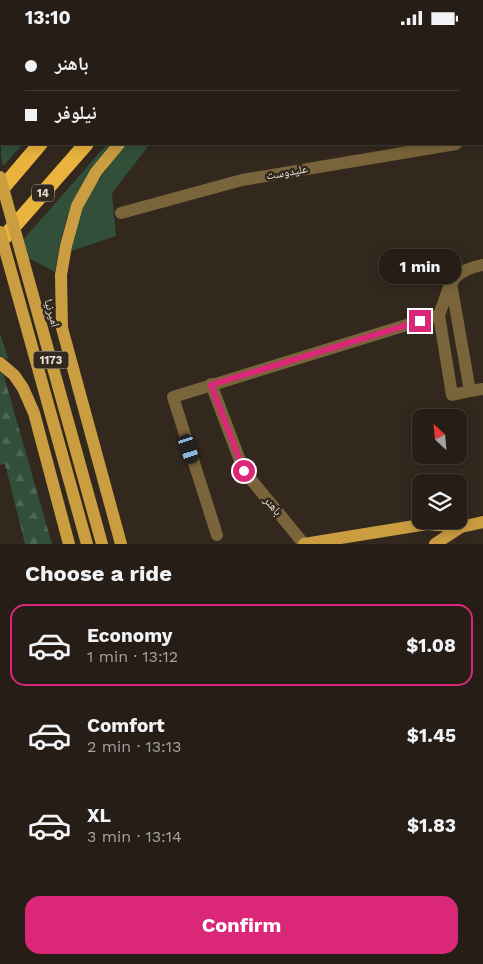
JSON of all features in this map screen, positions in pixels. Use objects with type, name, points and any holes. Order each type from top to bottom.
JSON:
[{"type":"highway","points":[[0,191],[39,145]]},
{"type":"highway","name":"14","points":[[0,242],[85,145]]},
{"type":"main road","points":[[118,145],[96,172],[77,206],[66,245],[61,275],[62,328],[121,544]]},
{"type":"main road","name":"امیرنیا","points":[[0,177],[102,544]]},
{"type":"main road","name":"1173","points":[[0,232],[88,544]]},
{"type":"main road","points":[[0,363],[14,375],[23,388],[34,413],[69,544]]},
{"type":"main road","points":[[467,526],[483,523]]},
{"type":"main road","points":[[304,544],[412,526]]},
{"type":"main road","points":[[435,544],[458,529]]},
{"type":"street","name":"علیدوست","points":[[121,213],[242,180],[439,145]]},
{"type":"street","points":[[451,283],[477,390],[452,395],[439,315],[451,283],[455,277],[469,267],[483,265]]},
{"type":"street","points":[[216,535],[173,397],[439,315]]},
{"type":"street","name":"باهنر","points":[[211,385],[244,471],[304,544]]},
{"type":"green space","points":[[2,145],[22,145],[3,166]]},
{"type":"green space","points":[[106,145],[110,145],[88,175],[73,203],[62,234],[55,272],[28,258],[23,240]]},
{"type":"green space","points":[[124,145],[149,145],[112,193],[116,236],[71,251],[78,219],[89,194]]},
{"type":"green space","points":[[0,334],[9,360],[0,356]]},
{"type":"green space","points":[[0,370],[3,373],[52,544],[25,544],[5,464],[0,465]]},
{"type":"route","points":[[244,471],[211,385],[420,321]]}]
